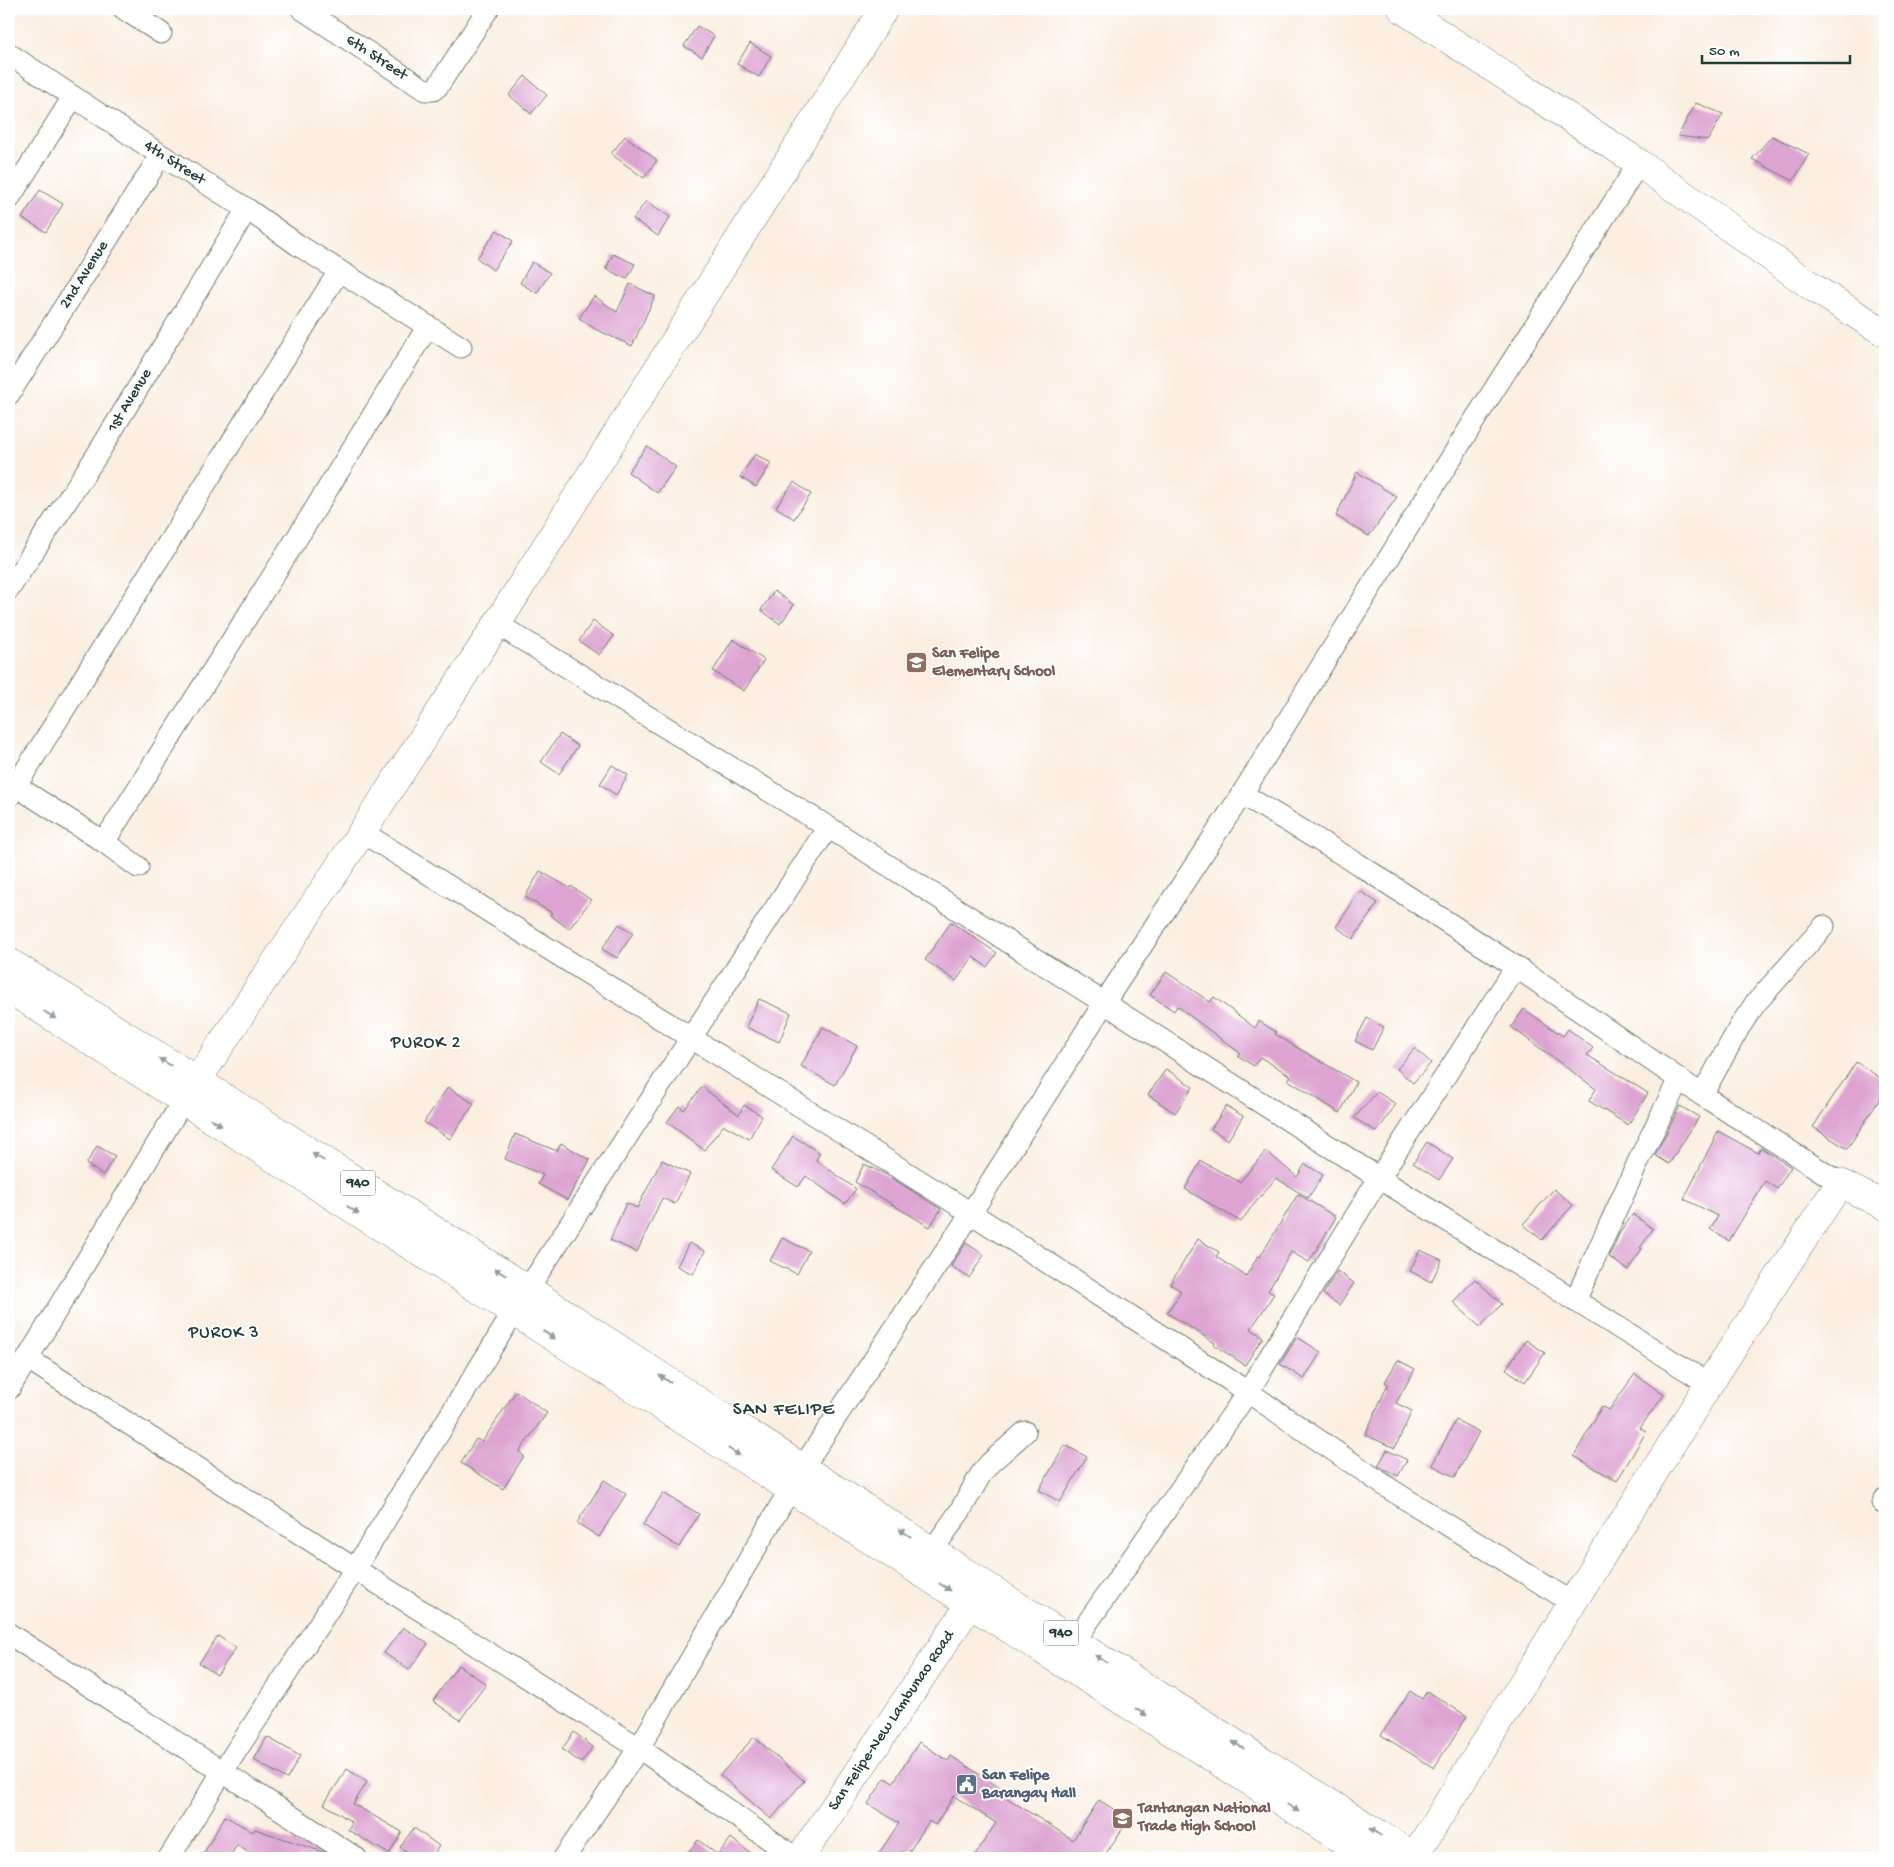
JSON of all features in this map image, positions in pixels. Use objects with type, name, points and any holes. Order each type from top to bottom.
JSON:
[{"type":"main road","points":[[189,1091],[362,832],[497,624],[884,9]]},
{"type":"main road","points":[[1402,9],[1640,163],[1814,288],[1885,333]]},
{"type":"main road","name":"940","points":[[9,962],[189,1091]]},
{"type":"main road","name":"940","points":[[9,989],[189,1091],[521,1301],[977,1594],[1371,1858]]},
{"type":"main road","points":[[1415,1858],[1708,1384],[1840,1183],[1885,1206]]},
{"type":"main road","name":"940","points":[[797,1478],[932,1551],[977,1594],[1074,1642],[1415,1858]]},
{"type":"main road","name":"San Felipe-New Lambunao Road","points":[[798,1858],[977,1594]]},
{"type":"street","points":[[124,9],[161,34]]},
{"type":"street","name":"6th Street","points":[[302,9],[425,90],[433,90],[438,86],[483,11]]},
{"type":"street","name":"4th Street","points":[[9,54],[247,209],[298,245],[462,347]]},
{"type":"street","points":[[9,199],[73,96]]},
{"type":"street","name":"2nd Avenue","points":[[9,394],[161,154]]},
{"type":"street","points":[[564,1858],[639,1748],[797,1478],[971,1213],[1104,1003],[1242,794],[1476,418],[1640,163]]},
{"type":"street","name":"1st Avenue","points":[[9,589],[96,454],[247,209]]},
{"type":"street","points":[[138,867],[104,842],[12,792],[339,271]]},
{"type":"street","points":[[104,842],[219,658],[309,519],[428,326]]},
{"type":"street","points":[[497,624],[828,827],[1379,1178],[1708,1384]]},
{"type":"street","points":[[1242,794],[1358,864],[1516,967],[1702,1095],[1840,1183]]},
{"type":"street","points":[[169,1858],[223,1771],[355,1569],[521,1301],[828,827]]},
{"type":"street","points":[[362,832],[971,1213],[1248,1392],[1393,1491],[1574,1602]]},
{"type":"street","points":[[1702,1095],[1740,1026],[1755,1004],[1824,926]]},
{"type":"street","points":[[1074,1642],[1248,1392],[1379,1178],[1516,967]]},
{"type":"street","points":[[1575,1300],[1640,1158],[1679,1079]]},
{"type":"street","points":[[9,1389],[189,1091]]},
{"type":"street","points":[[28,1359],[355,1569],[639,1748],[798,1858]]},
{"type":"street","points":[[932,1551],[960,1511],[981,1474],[990,1463],[1025,1432]]},
{"type":"street","points":[[9,1634],[356,1858]]},
{"type":"building","points":[[697,26],[714,36],[702,57],[684,46]]},
{"type":"building","points":[[750,43],[771,56],[759,77],[737,64]]},
{"type":"building","points":[[525,76],[547,95],[531,114],[509,95]]},
{"type":"building","points":[[1696,103],[1723,114],[1708,140],[1678,136]]},
{"type":"building","points":[[625,136],[657,160],[644,178],[611,154]]},
{"type":"building","points":[[1772,136],[1809,154],[1793,181],[1752,159]]},
{"type":"building","points":[[40,190],[63,204],[46,232],[22,218]]},
{"type":"building","points":[[646,201],[670,217],[658,236],[633,219]]},
{"type":"building","points":[[497,230],[513,241],[493,270],[477,258]]},
{"type":"building","points":[[613,254],[635,264],[627,279],[606,269]]},
{"type":"building","points":[[532,262],[550,273],[537,293],[520,283]]},
{"type":"building","points":[[630,284],[655,296],[632,346],[595,329],[579,318],[594,296],[617,312]]},
{"type":"building","points":[[647,446],[676,467],[657,493],[628,472]]},
{"type":"building","points":[[755,454],[771,463],[756,487],[740,477]]},
{"type":"building","points":[[1357,472],[1397,497],[1369,536],[1336,516]]},
{"type":"building","points":[[794,482],[811,494],[794,519],[776,507]]},
{"type":"building","points":[[774,591],[794,605],[780,624],[761,610]]},
{"type":"building","points":[[593,621],[614,636],[599,655],[579,641]]},
{"type":"building","points":[[733,639],[764,660],[744,691],[713,671]]},
{"type":"building","points":[[560,734],[578,746],[559,774],[541,762]]},
{"type":"building","points":[[612,765],[628,775],[616,795],[600,784]]},
{"type":"building","points":[[540,871],[570,888],[571,886],[591,900],[569,929],[550,915],[552,913],[525,897]]},
{"type":"building","points":[[1360,891],[1378,903],[1353,939],[1336,927]]},
{"type":"building","points":[[951,922],[997,953],[987,967],[973,957],[956,981],[925,960]]},
{"type":"building","points":[[619,924],[633,933],[617,958],[602,949]]},
{"type":"building","points":[[1166,972],[1210,1002],[1214,997],[1255,1028],[1259,1021],[1276,1032],[1275,1034],[1356,1082],[1340,1113],[1288,1080],[1291,1076],[1260,1057],[1254,1066],[1238,1056],[1240,1053],[1177,1006],[1174,1011],[1150,995]]},
{"type":"building","points":[[759,999],[791,1013],[779,1042],[746,1027]]},
{"type":"building","points":[[1524,1009],[1563,1036],[1568,1029],[1593,1048],[1587,1055],[1648,1093],[1628,1125],[1589,1101],[1596,1089],[1511,1027]]},
{"type":"building","points":[[1367,1018],[1384,1027],[1372,1050],[1355,1041]]},
{"type":"building","points":[[823,1027],[857,1046],[835,1085],[801,1066]]},
{"type":"building","points":[[1415,1048],[1431,1063],[1413,1083],[1397,1069]]},
{"type":"building","points":[[1856,1062],[1885,1081],[1885,1091],[1847,1149],[1813,1127]]},
{"type":"building","points":[[1166,1069],[1193,1087],[1175,1113],[1148,1095]]},
{"type":"building","points":[[448,1087],[474,1104],[450,1139],[424,1122]]},
{"type":"building","points":[[702,1087],[739,1115],[744,1105],[762,1116],[749,1139],[724,1125],[704,1150],[667,1122],[679,1106],[684,1110]]},
{"type":"building","points":[[1377,1092],[1396,1104],[1377,1132],[1354,1118]]},
{"type":"building","points":[[1226,1106],[1243,1116],[1228,1140],[1211,1129]]},
{"type":"building","points":[[1680,1106],[1699,1117],[1669,1164],[1655,1155]]},
{"type":"building","points":[[1718,1131],[1758,1153],[1761,1148],[1791,1167],[1777,1189],[1765,1181],[1729,1241],[1710,1229],[1718,1216],[1684,1199]]},
{"type":"building","points":[[515,1134],[557,1151],[561,1143],[590,1160],[567,1200],[538,1184],[543,1175],[505,1159]]},
{"type":"building","points":[[793,1136],[820,1153],[816,1160],[856,1189],[845,1204],[806,1176],[798,1187],[771,1170]]},
{"type":"building","points":[[1427,1142],[1453,1159],[1439,1180],[1413,1163]]},
{"type":"building","points":[[97,1146],[115,1156],[103,1175],[86,1164]]},
{"type":"building","points":[[1266,1151],[1297,1177],[1305,1164],[1323,1175],[1308,1198],[1276,1178],[1241,1222],[1185,1189],[1201,1161],[1240,1182]]},
{"type":"building","points":[[662,1160],[690,1174],[675,1204],[662,1198],[637,1252],[610,1240],[626,1203],[637,1208]]},
{"type":"building","points":[[864,1164],[887,1175],[941,1209],[930,1227],[855,1182]]},
{"type":"building","points":[[1554,1189],[1573,1205],[1542,1240],[1523,1224]]},
{"type":"building","points":[[1298,1194],[1336,1217],[1309,1262],[1291,1252],[1268,1291],[1274,1294],[1251,1329],[1263,1337],[1245,1365],[1214,1345],[1215,1343],[1167,1313],[1181,1291],[1170,1284],[1198,1239],[1219,1252],[1216,1257],[1246,1276],[1258,1256],[1260,1257]]},
{"type":"building","points":[[1633,1214],[1653,1229],[1628,1270],[1609,1257],[1619,1234]]},
{"type":"building","points":[[782,1238],[809,1251],[797,1274],[770,1261]]},
{"type":"building","points":[[689,1243],[705,1251],[693,1274],[677,1266]]},
{"type":"building","points":[[966,1243],[984,1255],[969,1278],[951,1266]]},
{"type":"building","points":[[1420,1250],[1442,1260],[1431,1282],[1410,1271]]},
{"type":"building","points":[[1337,1271],[1354,1283],[1339,1305],[1323,1294]]},
{"type":"building","points":[[1475,1279],[1502,1304],[1480,1327],[1453,1302]]},
{"type":"building","points":[[1297,1337],[1321,1352],[1304,1379],[1280,1364]]},
{"type":"building","points":[[1526,1340],[1545,1353],[1525,1382],[1506,1369]]},
{"type":"building","points":[[1398,1360],[1415,1369],[1396,1403],[1412,1411],[1395,1448],[1365,1435],[1388,1384],[1385,1382]]},
{"type":"building","points":[[1635,1374],[1664,1395],[1640,1428],[1646,1432],[1617,1481],[1574,1456],[1602,1406],[1609,1410]]},
{"type":"building","points":[[516,1391],[547,1413],[519,1452],[524,1456],[503,1489],[461,1463],[476,1439],[482,1442]]},
{"type":"building","points":[[1456,1420],[1479,1432],[1455,1477],[1432,1465]]},
{"type":"building","points":[[1065,1445],[1087,1457],[1060,1502],[1039,1490]]},
{"type":"building","points":[[1387,1450],[1407,1460],[1398,1476],[1378,1466]]},
{"type":"building","points":[[604,1480],[626,1494],[599,1537],[577,1523]]},
{"type":"building","points":[[663,1493],[699,1514],[679,1547],[643,1525]]},
{"type":"building","points":[[403,1627],[428,1644],[409,1670],[384,1653]]},
{"type":"building","points":[[218,1636],[236,1648],[217,1675],[199,1663]]},
{"type":"building","points":[[458,1665],[486,1684],[460,1720],[433,1701]]},
{"type":"building","points":[[1410,1691],[1422,1699],[1427,1691],[1467,1716],[1434,1768],[1381,1735]]},
{"type":"building","points":[[574,1732],[593,1747],[581,1763],[562,1749]]},
{"type":"building","points":[[267,1737],[300,1756],[287,1779],[254,1760]]},
{"type":"building","points":[[754,1737],[804,1781],[771,1819],[720,1775]]},
{"type":"building","points":[[919,1742],[948,1761],[951,1756],[999,1787],[996,1791],[1073,1840],[1099,1800],[1129,1819],[1103,1858],[973,1858],[996,1823],[954,1796],[935,1825],[929,1821],[907,1855],[901,1852],[896,1858],[876,1858],[899,1823],[868,1804],[885,1778],[893,1783]]},
{"type":"building","points":[[347,1769],[367,1782],[353,1804],[402,1832],[389,1854],[348,1830],[352,1822],[324,1804]]},
{"type":"building","points":[[225,1816],[253,1832],[255,1829],[326,1853],[331,1858],[257,1858],[237,1845],[229,1858],[201,1858]]},
{"type":"building","points":[[414,1828],[439,1846],[431,1858],[416,1858],[400,1847]]},
{"type":"building","points":[[731,1838],[757,1858],[684,1858],[698,1840],[718,1855]]},
{"type":"place","name":"San Felipe Elementary School","points":[[916,663]]},
{"type":"place","name":"San Felipe Barangay Hall","points":[[966,1785]]},
{"type":"place","name":"Tantangan National Trade High School","points":[[1122,1818]]},
{"type":"district","name":"PUROK 2","points":[[426,1043]]},
{"type":"district","name":"PUROK 3","points":[[224,1333]]},
{"type":"district","name":"SAN FELIPE","points":[[784,1410]]}]
